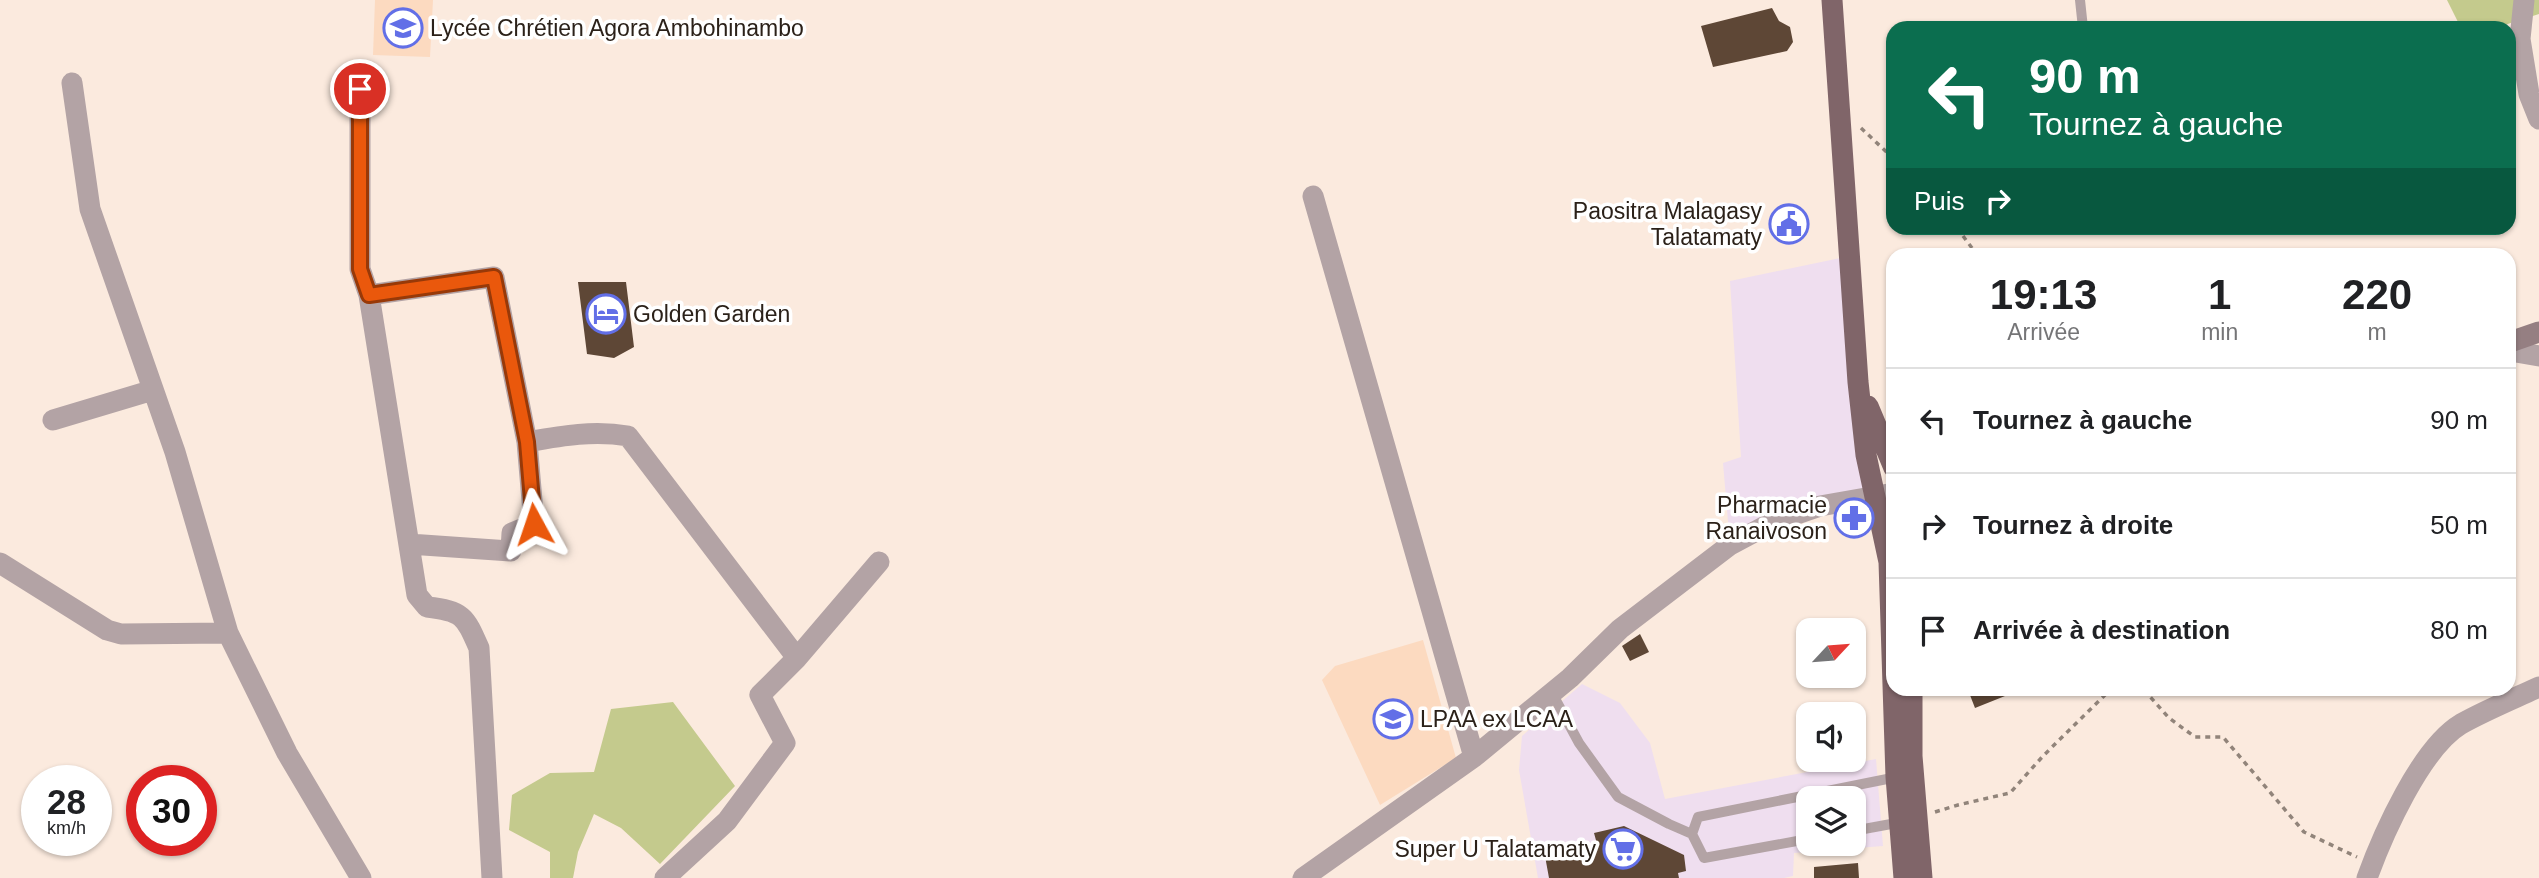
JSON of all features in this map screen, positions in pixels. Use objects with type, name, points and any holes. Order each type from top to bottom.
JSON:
[{"type":"main road","points":[[1832,0],[1858,382],[1886,516]]},
{"type":"main road","points":[[2516,340],[2539,332]]},
{"type":"main road","points":[[1858,382],[1886,449]]},
{"type":"main road","points":[[1900,696],[1908,821],[1904,878]]},
{"type":"main road","points":[[1905,778],[1912,696]]},
{"type":"main road","points":[[1908,821],[1922,878]]},
{"type":"street","points":[[2524,0],[2520,39],[2529,93],[2539,118]]},
{"type":"street","points":[[72,83],[90,209],[175,452],[228,633],[287,753],[361,878]]},
{"type":"street","points":[[360,89],[360,269],[369,295],[417,596],[427,607],[450,610],[467,621],[479,648],[492,878]]},
{"type":"street","points":[[1313,196],[1474,757]]},
{"type":"street","points":[[369,295],[494,277],[527,442],[534,524],[512,533],[511,551],[409,544]]},
{"type":"street","points":[[2516,352],[2539,356]]},
{"type":"street","points":[[53,420],[153,390]]},
{"type":"street","points":[[527,442],[581,433],[628,436],[797,658]]},
{"type":"street","points":[[1303,878],[1474,757],[1552,693],[1620,629],[1730,545],[1773,522],[1820,506],[1883,495]]},
{"type":"street","points":[[665,878],[727,821],[785,743],[760,695],[797,658],[879,562]]},
{"type":"street","points":[[0,563],[107,630],[121,634],[228,633]]},
{"type":"street","points":[[2369,871],[2393,818],[2434,747],[2460,725],[2539,687]]},
{"type":"lane","points":[[2080,0],[2082,21]]},
{"type":"lane","points":[[1552,693],[1579,743],[1618,797],[1692,834],[1704,858],[1796,841]]},
{"type":"lane","points":[[1692,834],[1698,817],[1905,778]]},
{"type":"lane","points":[[1866,829],[1908,821]]},
{"type":"path","points":[[1838,108],[1886,152]]},
{"type":"path","points":[[1908,821],[1958,805],[2010,793],[2104,696]]},
{"type":"path","points":[[2149,696],[2169,718],[2195,737],[2223,737],[2304,832],[2369,871]]},
{"type":"shaded area","name":"Lycée Chrétien Agora Ambohinambo","points":[[375,0],[433,0],[430,57],[373,55]]},
{"type":"shaded area","points":[[1850,256],[1873,496],[1730,545],[1723,463],[1741,457],[1730,281]]},
{"type":"shaded area","name":"LPAA ex LCAA","points":[[1423,640],[1456,758],[1380,805],[1322,680],[1335,666]]},
{"type":"shaded area","points":[[1582,684],[1620,703],[1650,743],[1665,799],[1807,772],[1866,772],[1866,761],[1876,759],[1883,846],[1866,847],[1866,786],[1796,786],[1796,853],[1793,876],[1538,878],[1519,770],[1522,736]]},
{"type":"green space","points":[[2447,0],[2539,0],[2539,14],[2516,21],[2458,21]]},
{"type":"green space","points":[[673,702],[735,786],[660,864],[621,828],[594,814],[578,852],[573,878],[550,878],[550,852],[509,830],[512,795],[550,773],[594,772],[611,709]]},
{"type":"building","points":[[1772,8],[1779,21],[1790,27],[1793,42],[1787,51],[1713,67],[1701,26]]},
{"type":"building","name":"Golden Garden","points":[[578,282],[626,282],[634,347],[614,358],[587,354]]},
{"type":"building","points":[[1640,634],[1649,652],[1630,661],[1622,646]]},
{"type":"building","points":[[1970,696],[2005,696],[1975,708]]},
{"type":"building","name":"Super U Talatamaty","points":[[1624,826],[1684,855],[1686,871],[1678,873],[1679,878],[1549,878],[1545,856],[1597,844],[1594,833]]},
{"type":"building","points":[[1858,863],[1859,878],[1814,878],[1814,867]]},
{"type":"place","name":"Lycée Chrétien Agora Ambohinambo","points":[[403,28]]},
{"type":"place","name":"Paositra Malagasy Talatamaty","points":[[1789,224]]},
{"type":"place","name":"Golden Garden","points":[[606,314]]},
{"type":"place","name":"Pharmacie Ranaivoson","points":[[1854,518]]},
{"type":"place","name":"LPAA ex LCAA","points":[[1393,719]]},
{"type":"place","name":"Super U Talatamaty","points":[[1623,849]]},
{"type":"route","points":[[360,89],[360,269],[369,295],[494,277],[527,442],[534,524]]}]
